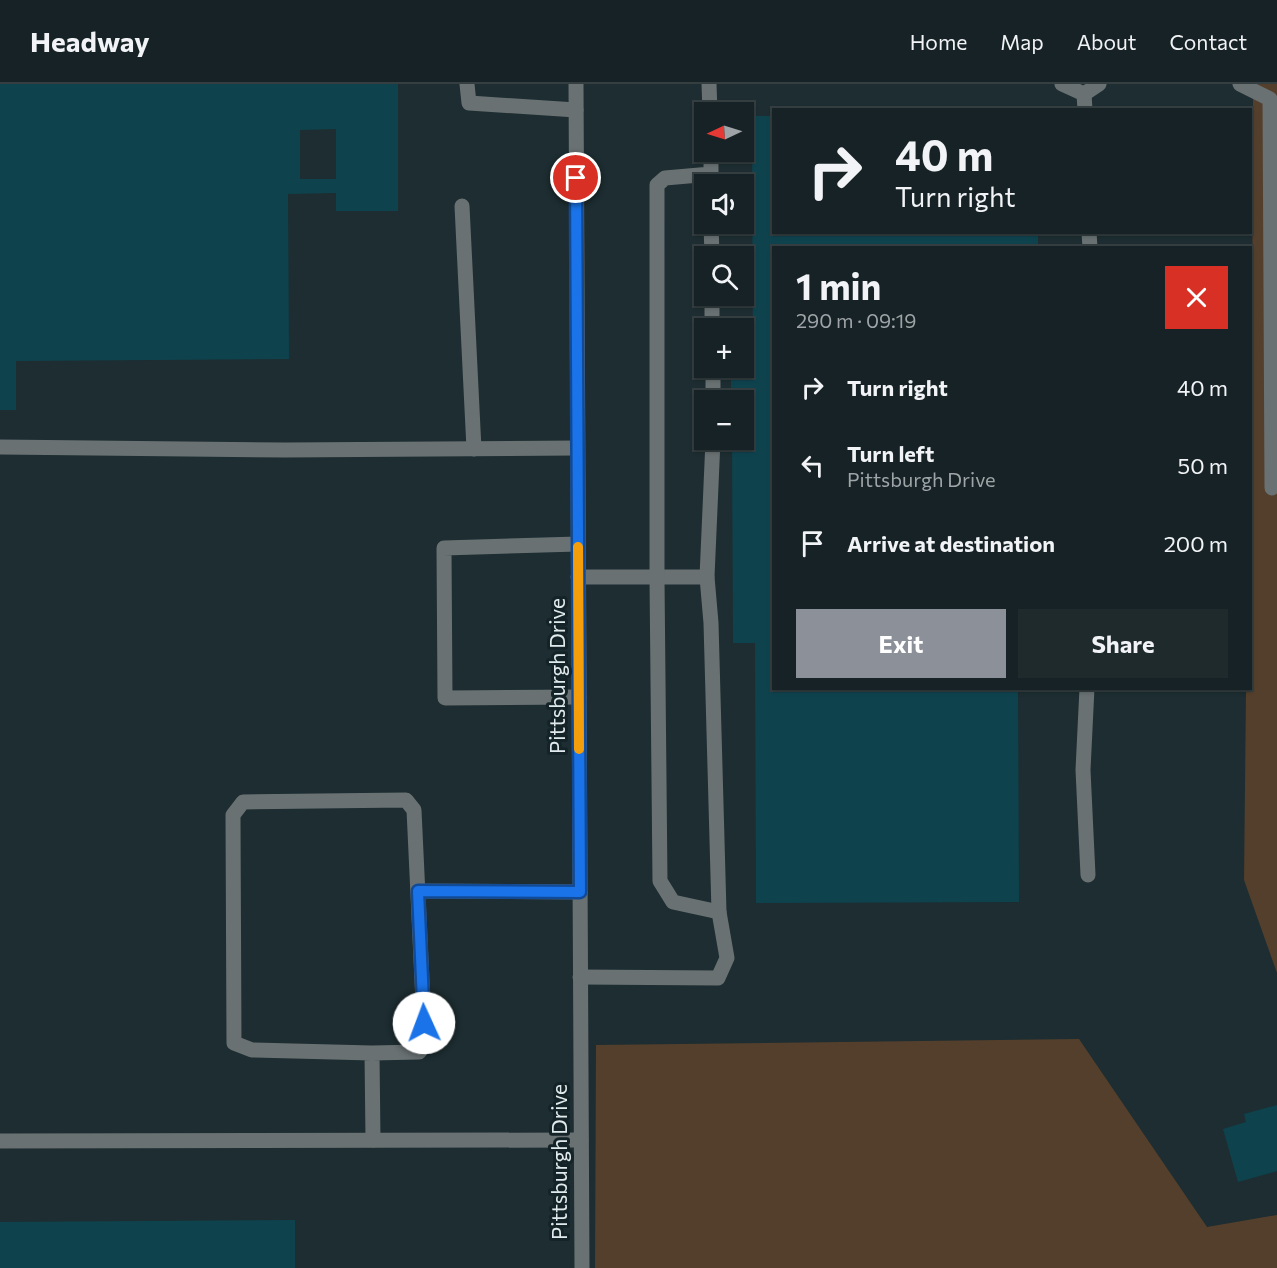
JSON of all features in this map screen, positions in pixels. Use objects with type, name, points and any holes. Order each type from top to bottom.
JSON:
[{"type":"street","points":[[467,84],[469,103],[576,110]]},
{"type":"street","name":"Pittsburgh Drive","points":[[576,84],[582,1268]]},
{"type":"street","points":[[709,84],[710,102]]},
{"type":"street","points":[[1062,84],[1084,102],[1099,84]]},
{"type":"street","points":[[1240,84],[1270,99],[1272,488]]},
{"type":"street","points":[[694,179],[664,178],[657,185],[660,881],[673,902],[719,912]]},
{"type":"street","points":[[462,206],[474,448]]},
{"type":"street","points":[[0,447],[577,448]]},
{"type":"street","points":[[580,977],[718,978],[727,958],[719,912],[711,622],[707,577],[713,450]]},
{"type":"street","points":[[578,544],[444,548],[444,675],[445,698],[579,697]]},
{"type":"street","points":[[578,577],[657,579],[707,577]]},
{"type":"street","points":[[1087,690],[1083,770],[1088,875]]},
{"type":"street","points":[[406,800],[414,810],[425,1045],[419,1052],[372,1053],[252,1050],[234,1043],[233,815],[243,802],[406,800]]},
{"type":"street","points":[[418,891],[580,892]]},
{"type":"street","points":[[372,1053],[373,1140]]},
{"type":"street","points":[[0,1141],[581,1140]]},
{"type":"shaded area","points":[[1253,84],[1277,84],[1277,973],[1244,880],[1246,690],[1252,690]]},
{"type":"shaded area","points":[[1079,1039],[1207,1227],[1277,1215],[1277,1268],[595,1268],[596,1045]]},
{"type":"building","points":[[0,84],[398,84],[398,211],[336,211],[336,193],[288,194],[289,359],[16,361],[16,410],[0,410]],"holes":[[[336,129],[336,179],[300,179],[300,130]]]},
{"type":"building","points":[[754,116],[772,116],[772,234],[1038,234],[1038,246],[772,246],[772,690],[1018,690],[1019,902],[756,903],[755,643],[733,643],[732,450],[754,450],[754,390],[731,390],[731,378],[754,378],[752,162],[754,162]]},
{"type":"building","points":[[1277,1105],[1277,1171],[1238,1182],[1223,1129],[1246,1122],[1244,1114]]},
{"type":"building","points":[[295,1220],[295,1268],[0,1268],[0,1222]]},
{"type":"slow traffic","points":[[578,547],[579,749]]},
{"type":"route","points":[[424,1023],[418,891],[580,892],[576,178]]}]
